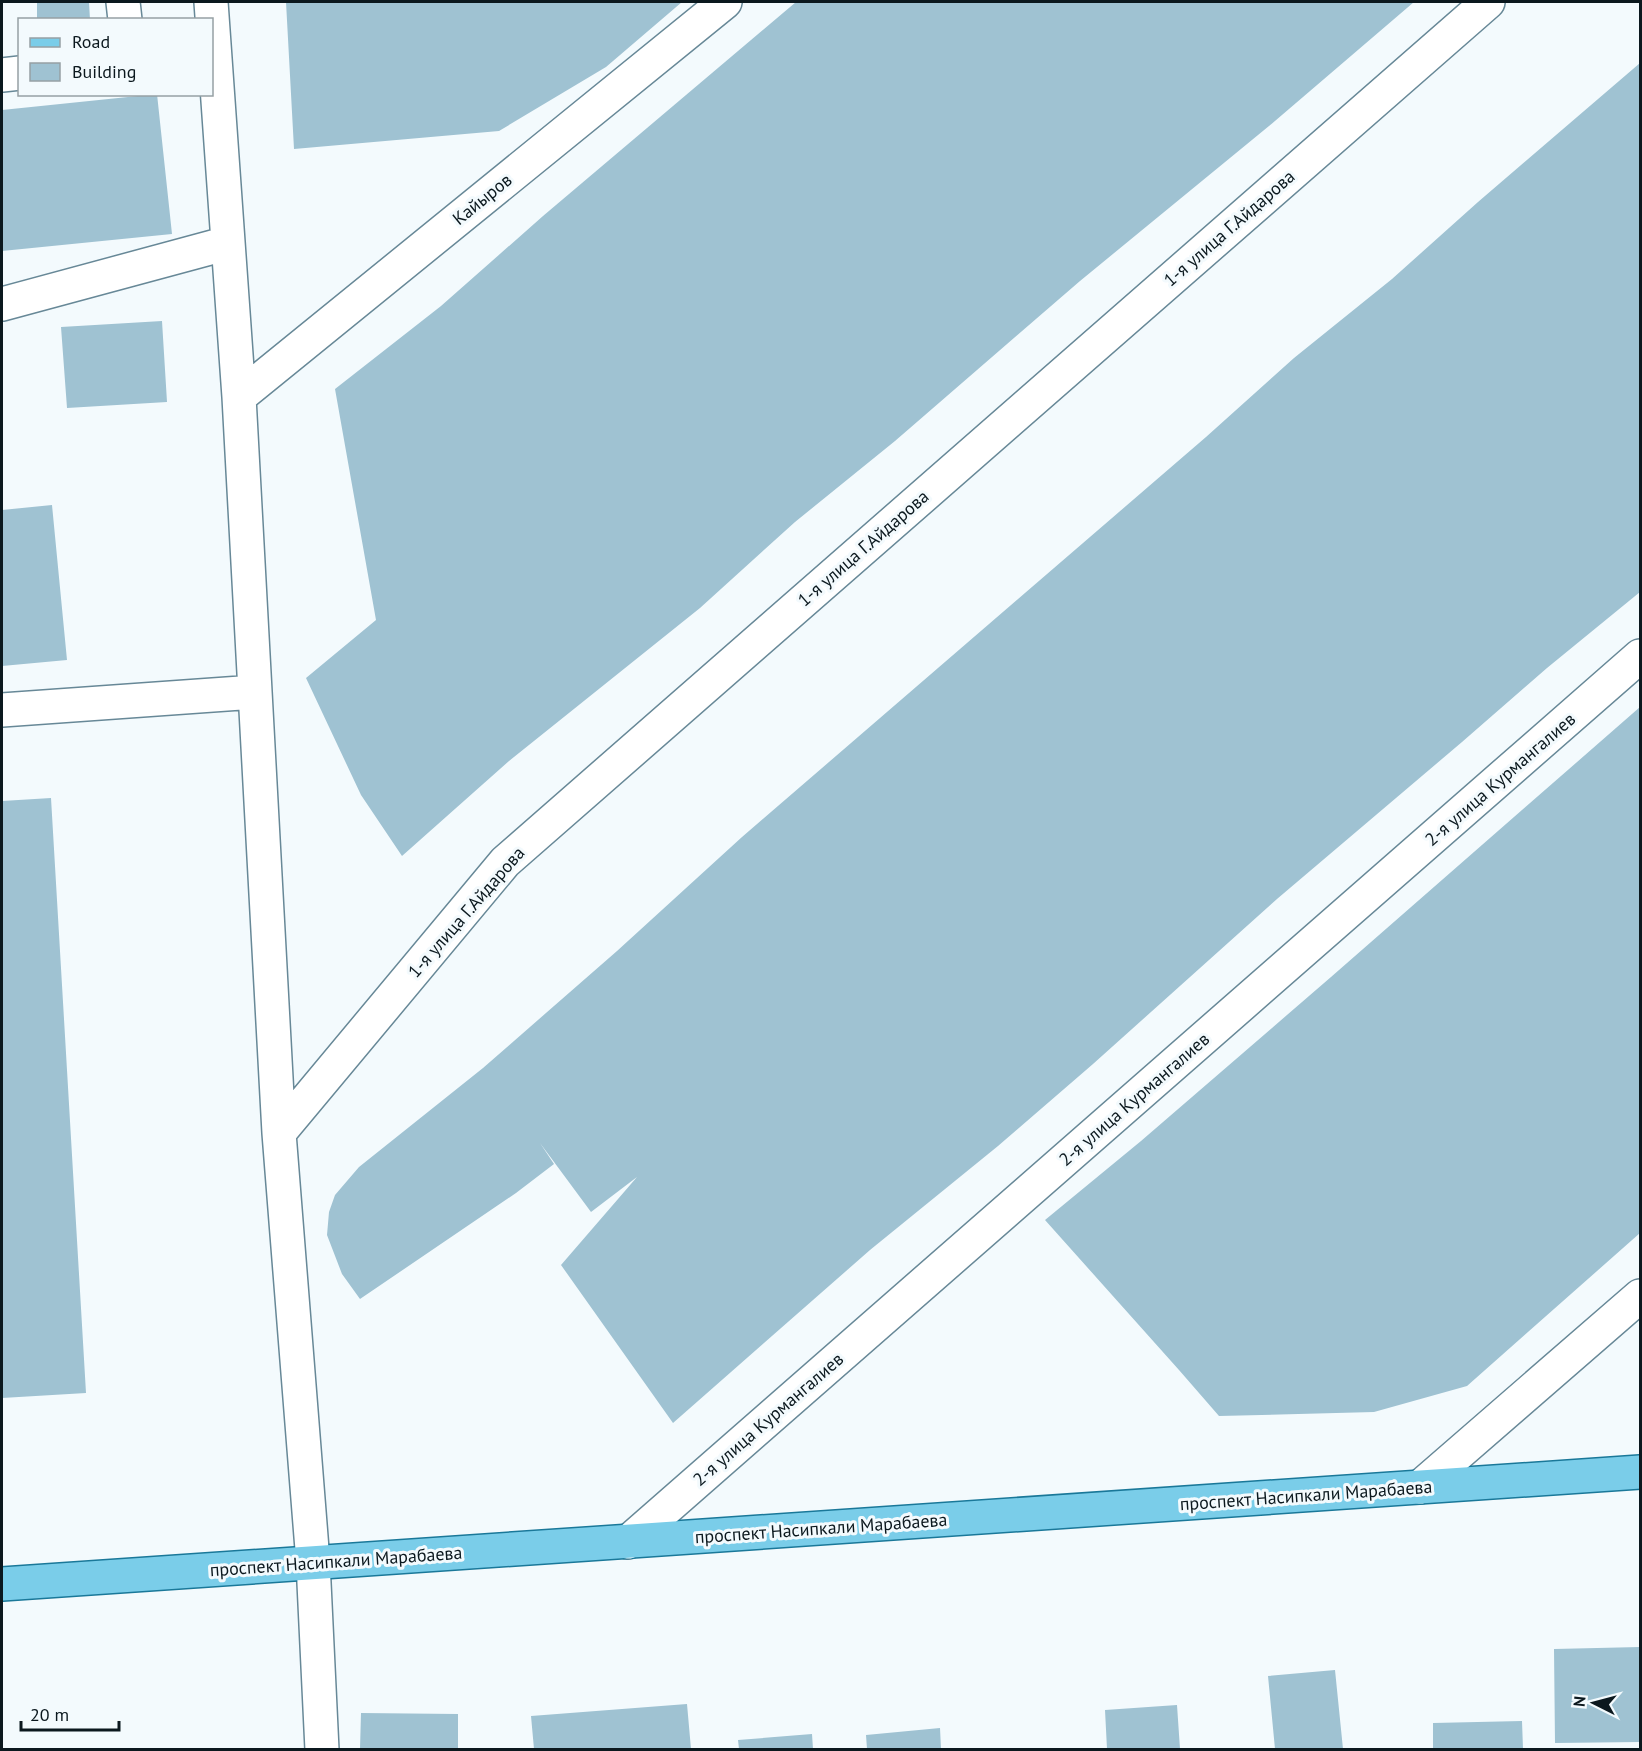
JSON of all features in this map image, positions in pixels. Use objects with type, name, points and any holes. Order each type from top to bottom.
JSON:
[{"type":"main road","name":"проспект Насипкали Марабаева","points":[[2,1584],[1641,1472]]},
{"type":"street","points":[[123,2],[125,18]]},
{"type":"street","points":[[211,2],[212,18]]},
{"type":"street","name":"Кайыров","points":[[239,397],[725,2]]},
{"type":"street","name":"1-я улица Г.Айдарова","points":[[279,1134],[505,862],[1488,2]]},
{"type":"street","points":[[213,60],[239,397],[279,1134],[314,1562],[322,1749]]},
{"type":"street","points":[[2,75],[18,73]]},
{"type":"street","points":[[2,304],[228,243]]},
{"type":"street","name":"2-я улица Курмангалиев","points":[[628,1542],[1641,656]]},
{"type":"street","points":[[2,710],[255,692]]},
{"type":"street","points":[[1420,1487],[1641,1296]]},
{"type":"building","points":[[37,2],[89,2],[90,18],[37,18]]},
{"type":"building","points":[[286,2],[682,2],[606,67],[499,131],[294,149]]},
{"type":"building","points":[[796,2],[1414,2],[1269,126],[1080,281],[895,441],[795,522],[700,608],[509,761],[402,856],[361,795],[306,678],[376,620],[335,389],[441,306],[543,216]]},
{"type":"building","points":[[1640,63],[1640,592],[1547,668],[1277,899],[1093,1064],[998,1146],[870,1250],[673,1423],[561,1265],[637,1177],[591,1212],[540,1143],[554,1164],[516,1193],[360,1299],[342,1274],[327,1235],[329,1212],[335,1195],[359,1167],[483,1068],[617,951],[742,837],[1206,437],[1294,358],[1392,279]]},
{"type":"building","points":[[157,96],[172,234],[2,251],[2,110]]},
{"type":"building","points":[[162,321],[167,402],[67,408],[61,327]]},
{"type":"building","points":[[52,505],[67,660],[2,666],[2,510]]},
{"type":"building","points":[[1640,707],[1640,1233],[1467,1386],[1374,1412],[1219,1416],[1045,1220],[1141,1141]]},
{"type":"building","points":[[51,798],[86,1393],[2,1398],[2,801]]},
{"type":"building","points":[[1640,1647],[1640,1742],[1555,1743],[1554,1649]]},
{"type":"building","points":[[1335,1670],[1343,1749],[1275,1749],[1268,1676]]},
{"type":"building","points":[[687,1704],[691,1749],[534,1749],[531,1716]]},
{"type":"building","points":[[1177,1705],[1180,1749],[1107,1749],[1105,1710]]},
{"type":"building","points":[[361,1713],[458,1714],[458,1749],[360,1749]]},
{"type":"building","points":[[1522,1721],[1523,1749],[1433,1749],[1433,1723]]},
{"type":"building","points":[[940,1728],[941,1749],[867,1749],[866,1735]]},
{"type":"building","points":[[812,1734],[813,1749],[739,1749],[738,1740]]}]
